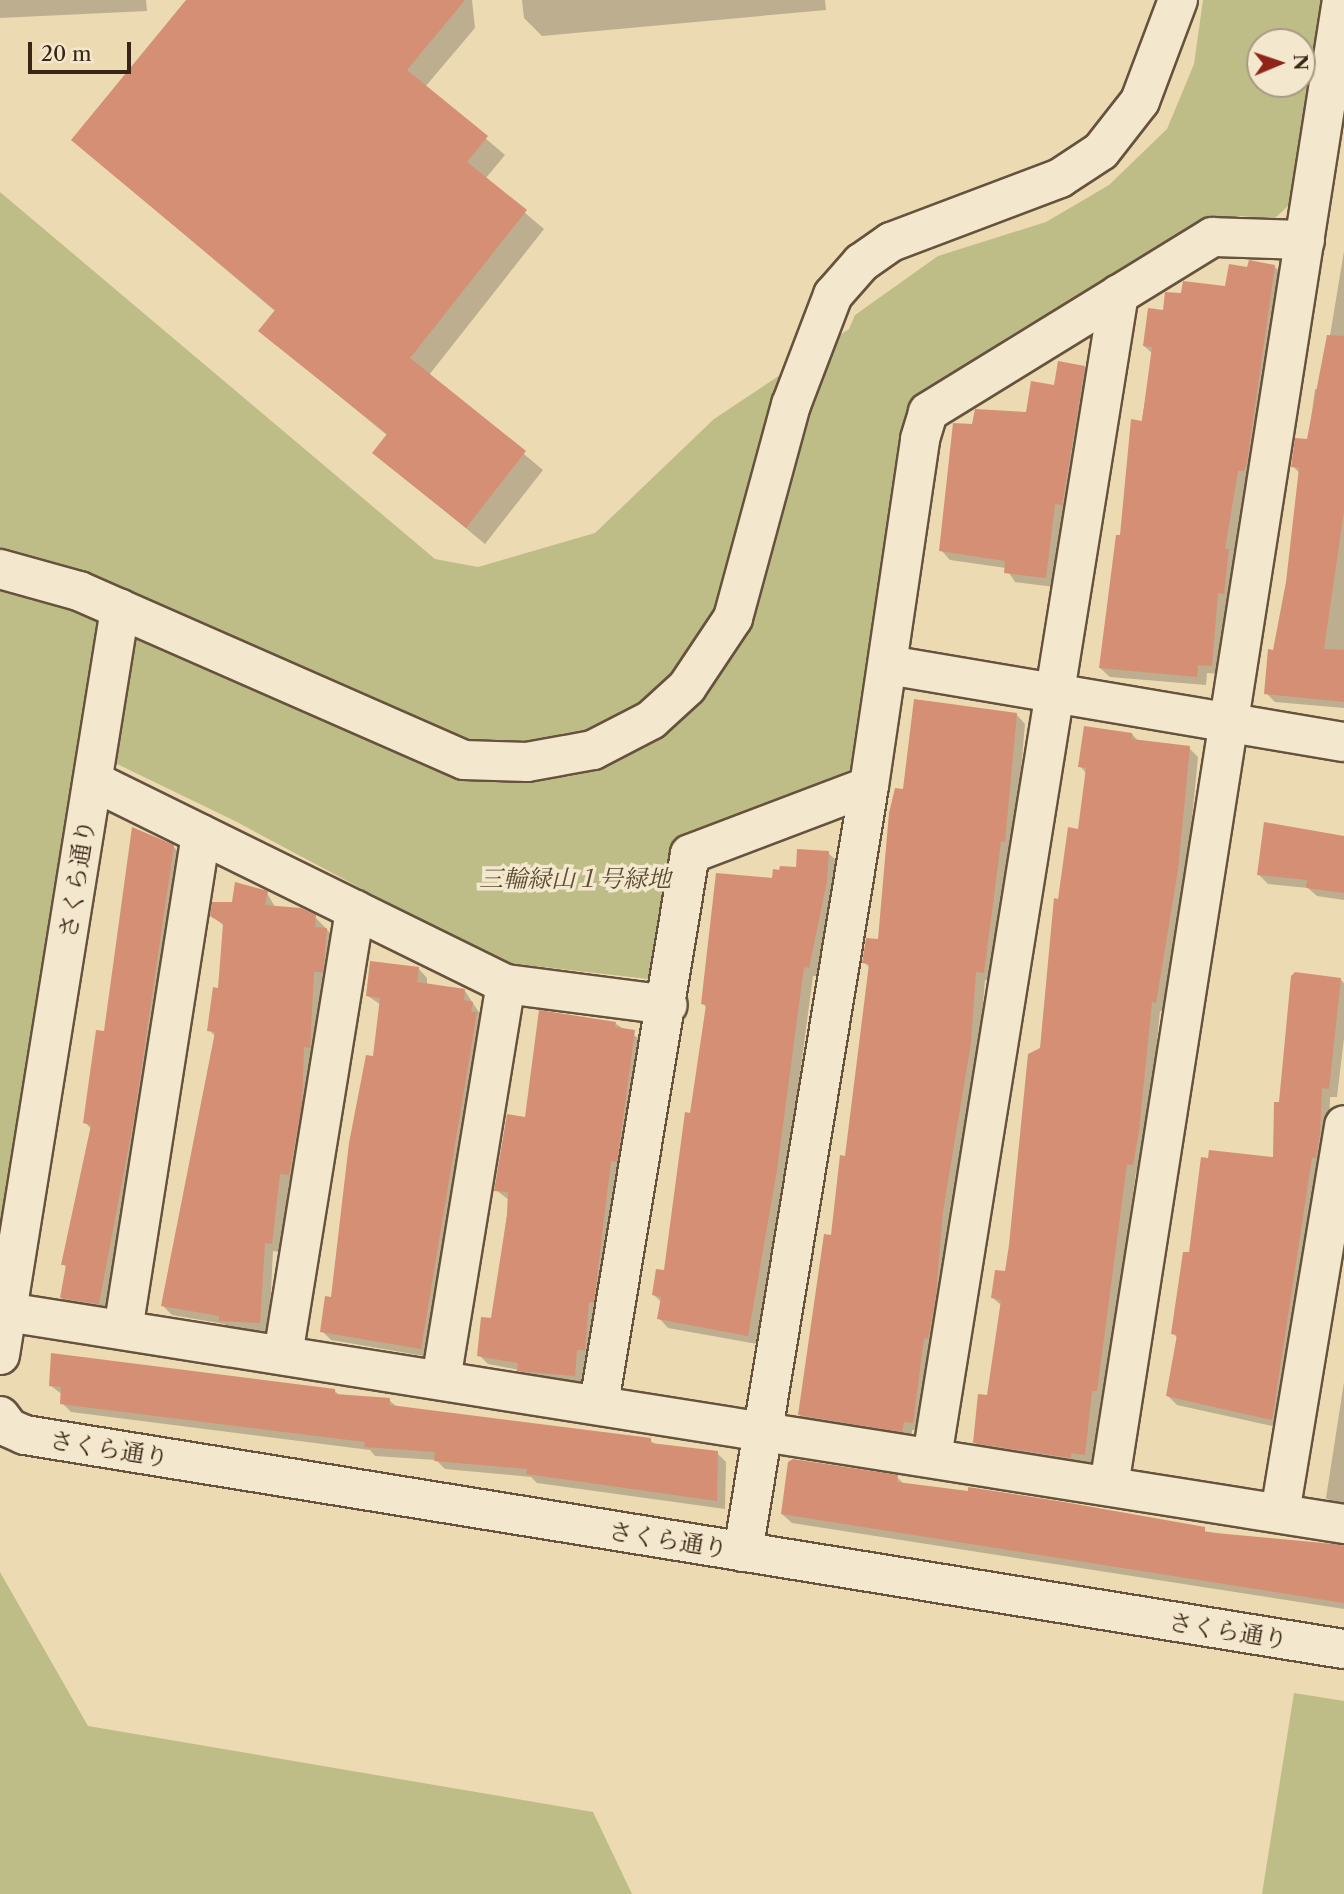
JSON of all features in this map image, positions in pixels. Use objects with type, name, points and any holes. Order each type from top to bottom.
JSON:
[{"type":"street","points":[[0,569],[41,577],[120,609],[464,760],[527,762],[593,750],[651,720],[687,687],[733,618],[791,405],[833,295],[861,263],[891,242],[1060,178],[1101,151],[1140,102],[1178,0]]},
{"type":"street","points":[[1109,1486],[1342,0]]},
{"type":"street","points":[[743,1552],[869,786],[920,439],[928,412],[1213,237],[1305,240]]},
{"type":"street","points":[[932,1457],[1119,294]]},
{"type":"street","name":"さくら通り","points":[[0,1355],[120,609]]},
{"type":"street","points":[[887,665],[1344,742]]},
{"type":"street","points":[[93,781],[506,984],[668,1005]]},
{"type":"street","points":[[599,1404],[668,1005],[690,854],[869,786]]},
{"type":"street","points":[[123,1330],[201,834]]},
{"type":"street","points":[[283,1355],[355,910]]},
{"type":"street","points":[[441,1380],[506,984]]},
{"type":"street","points":[[1280,1513],[1344,1125]]},
{"type":"street","points":[[7,1312],[1344,1524]]},
{"type":"street","name":"さくら通り","points":[[0,1416],[9,1428],[25,1435],[1344,1649]]},
{"type":"green space","name":"三輪緑山１号緑地","points":[[1203,0],[1328,0],[1316,63],[1316,28],[1246,28],[1246,98],[1309,98],[1289,205],[1274,219],[1239,216],[1162,247],[1011,335],[910,406],[884,608],[852,769],[678,841],[648,979],[499,962],[235,821],[82,747],[0,1251],[0,192],[435,559],[478,567],[595,533],[714,419],[849,329],[855,315],[938,256],[1046,222],[1109,185],[1167,129],[1194,64]]},
{"type":"green space","points":[[0,1572],[88,1726],[593,1812],[632,1894],[0,1894]]},
{"type":"green space","points":[[1294,1693],[1344,1701],[1344,1894],[1262,1894]]},
{"type":"building","points":[[186,0],[465,0],[407,70],[488,136],[467,162],[527,210],[410,358],[526,451],[466,528],[372,453],[387,434],[258,331],[275,310],[71,140]]},
{"type":"building","points":[[1249,260],[1275,265],[1247,462],[1244,471],[1238,471],[1225,549],[1229,549],[1224,594],[1218,593],[1212,666],[1198,665],[1197,677],[1099,668],[1116,535],[1120,535],[1131,419],[1142,421],[1152,347],[1143,346],[1148,308],[1163,310],[1165,292],[1181,293],[1183,281],[1225,286],[1229,264],[1247,267]]},
{"type":"building","points":[[1327,335],[1344,336],[1344,511],[1324,649],[1344,650],[1344,702],[1264,694],[1268,649],[1273,650],[1286,582],[1299,468],[1291,467],[1295,438],[1307,439]]},
{"type":"building","points":[[1058,361],[1085,366],[1062,505],[1055,504],[1046,578],[1004,573],[1005,561],[939,551],[953,423],[972,424],[975,409],[1026,412],[1031,381],[1054,385]]},
{"type":"building","points":[[914,699],[1017,713],[1005,842],[1001,841],[984,973],[976,972],[971,1043],[943,1211],[936,1294],[928,1339],[924,1338],[913,1423],[904,1422],[902,1432],[798,1415],[824,1234],[831,1235],[840,1155],[845,1156],[869,964],[862,963],[866,938],[878,939],[889,813],[895,788],[903,789]]},
{"type":"building","points":[[1084,726],[1132,733],[1132,739],[1190,746],[1178,870],[1156,1003],[1152,1002],[1139,1131],[1133,1165],[1127,1164],[1097,1391],[1092,1391],[1085,1455],[1071,1453],[1071,1458],[973,1443],[978,1394],[987,1395],[1001,1300],[991,1298],[995,1270],[1005,1271],[1009,1245],[1028,1054],[1040,1048],[1054,898],[1058,899],[1068,827],[1078,829],[1086,768],[1078,767]]},
{"type":"building","points":[[1264,822],[1344,836],[1344,893],[1306,888],[1307,880],[1257,875]]},
{"type":"building","points":[[132,827],[174,845],[134,1118],[99,1304],[60,1298],[66,1265],[61,1265],[91,1125],[83,1123],[96,1030],[104,1031]]},
{"type":"building","points":[[797,849],[829,851],[827,881],[809,968],[804,967],[777,1170],[748,1336],[657,1319],[661,1297],[652,1295],[656,1269],[664,1270],[685,1112],[690,1113],[706,1005],[701,1004],[716,873],[772,878],[773,869],[779,870],[780,866],[796,867]]},
{"type":"building","points":[[235,882],[268,891],[265,905],[301,908],[316,915],[315,927],[327,928],[323,972],[314,972],[310,1048],[304,1047],[302,1104],[289,1175],[280,1174],[272,1244],[265,1243],[260,1323],[219,1321],[219,1316],[161,1306],[215,1032],[207,1031],[213,987],[218,988],[223,924],[210,916],[212,902],[232,902]]},
{"type":"building","points":[[370,961],[419,967],[417,982],[465,989],[464,1000],[473,1002],[471,1012],[477,1012],[421,1349],[320,1332],[325,1296],[331,1297],[349,1143],[366,1055],[373,1056],[380,998],[366,996]]},
{"type":"building","points":[[1295,972],[1341,978],[1329,1089],[1322,1088],[1320,1133],[1316,1158],[1312,1158],[1272,1420],[1166,1396],[1177,1335],[1171,1334],[1183,1252],[1189,1252],[1201,1157],[1208,1158],[1209,1150],[1273,1157],[1274,1102],[1279,1102],[1291,976]]},
{"type":"building","points":[[539,1010],[616,1022],[615,1027],[635,1030],[617,1162],[611,1161],[594,1302],[589,1302],[585,1350],[577,1350],[575,1376],[517,1371],[518,1363],[477,1356],[481,1317],[491,1318],[507,1215],[508,1192],[494,1191],[507,1114],[525,1117]]},
{"type":"building","points":[[51,1353],[335,1389],[335,1394],[390,1398],[390,1405],[651,1438],[651,1443],[718,1451],[717,1501],[526,1474],[527,1469],[434,1461],[435,1452],[364,1447],[365,1442],[60,1404],[61,1387],[49,1386]]},
{"type":"building","points":[[793,1459],[898,1475],[897,1482],[968,1491],[968,1487],[1064,1502],[1205,1527],[1205,1532],[1344,1545],[1344,1603],[781,1514],[788,1462]]}]
